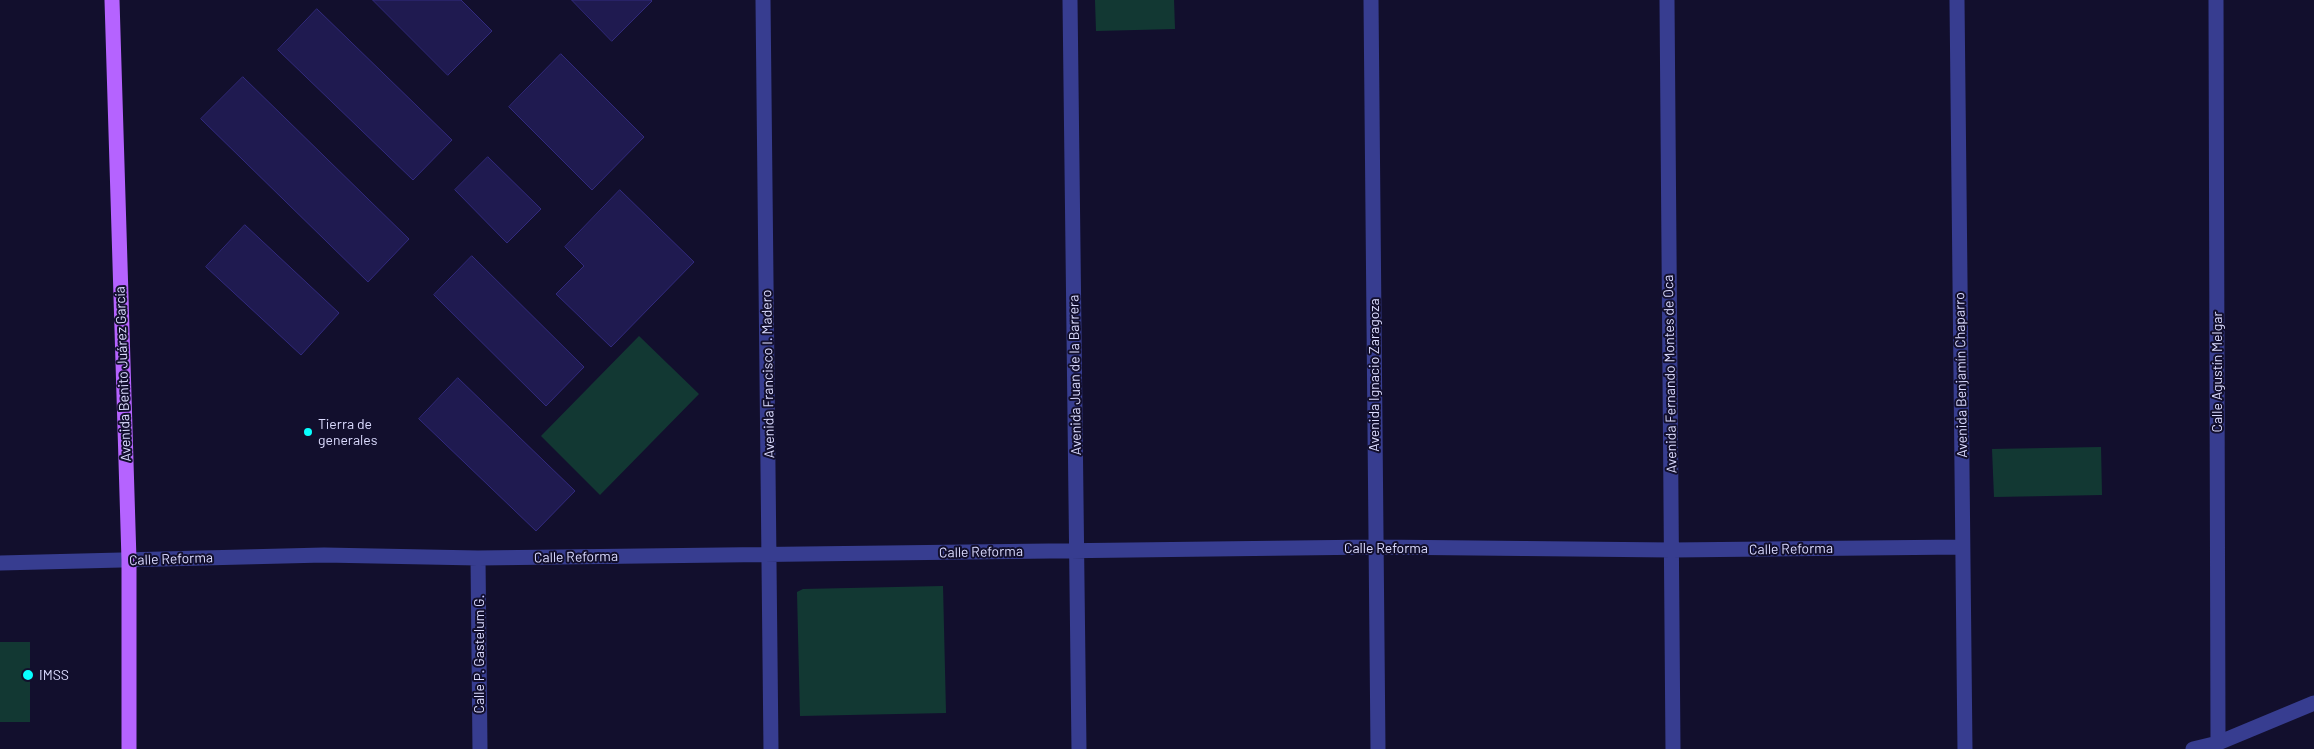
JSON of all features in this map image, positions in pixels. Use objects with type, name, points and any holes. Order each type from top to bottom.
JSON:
[{"type":"main road","name":"Avenida Benito Juárez García","points":[[112,0],[129,560],[130,749]]},
{"type":"street","name":"Avenida Francisco I. Madero","points":[[763,0],[771,749]]},
{"type":"street","name":"Avenida Juan de la Barrera","points":[[1070,0],[1079,749]]},
{"type":"street","name":"Avenida Ignacio Zaragoza","points":[[1371,0],[1378,749]]},
{"type":"street","name":"Avenida Fernando Montes de Oca","points":[[1667,0],[1673,749]]},
{"type":"street","name":"Avenida Benjamín Chaparro","points":[[1957,0],[1964,749]]},
{"type":"street","name":"Calle Agustín Melgar","points":[[2216,0],[2218,743]]},
{"type":"street","name":"Calle Reforma","points":[[0,563],[324,555],[478,558],[770,556],[1077,550],[1376,548],[1672,550],[1962,547]]},
{"type":"street","name":"Calle P. Gastelum G.","points":[[478,558],[480,749]]},
{"type":"street","points":[[2193,749],[2218,743],[2314,703]]},
{"type":"green space","points":[[1095,0],[1174,0],[1175,29],[1096,31]]},
{"type":"green space","points":[[639,336],[699,394],[600,495],[541,436]]},
{"type":"green space","points":[[2101,447],[2102,495],[1994,497],[1992,449]]},
{"type":"green space","points":[[943,586],[946,713],[800,716],[797,592],[803,589]]},
{"type":"green space","points":[[0,642],[30,642],[30,722],[0,722]]},
{"type":"building","points":[[373,0],[461,0],[492,31],[448,75]]},
{"type":"building","points":[[572,0],[651,0],[652,1],[612,41]]},
{"type":"building","points":[[317,9],[452,140],[413,180],[278,50]]},
{"type":"building","points":[[561,54],[644,137],[592,190],[509,107]]},
{"type":"building","points":[[243,77],[409,239],[368,282],[201,119]]},
{"type":"building","points":[[488,157],[541,209],[507,243],[455,190]]},
{"type":"building","points":[[620,190],[694,262],[611,347],[556,294],[584,266],[565,247]]},
{"type":"building","points":[[245,225],[339,313],[301,355],[206,267]]},
{"type":"building","points":[[472,256],[584,367],[546,406],[434,295]]},
{"type":"building","points":[[458,378],[575,491],[536,531],[419,419]]},
{"type":"place","name":"Tierra de generales","points":[[308,432]]},
{"type":"place","name":"IMSS","points":[[28,675]]}]
